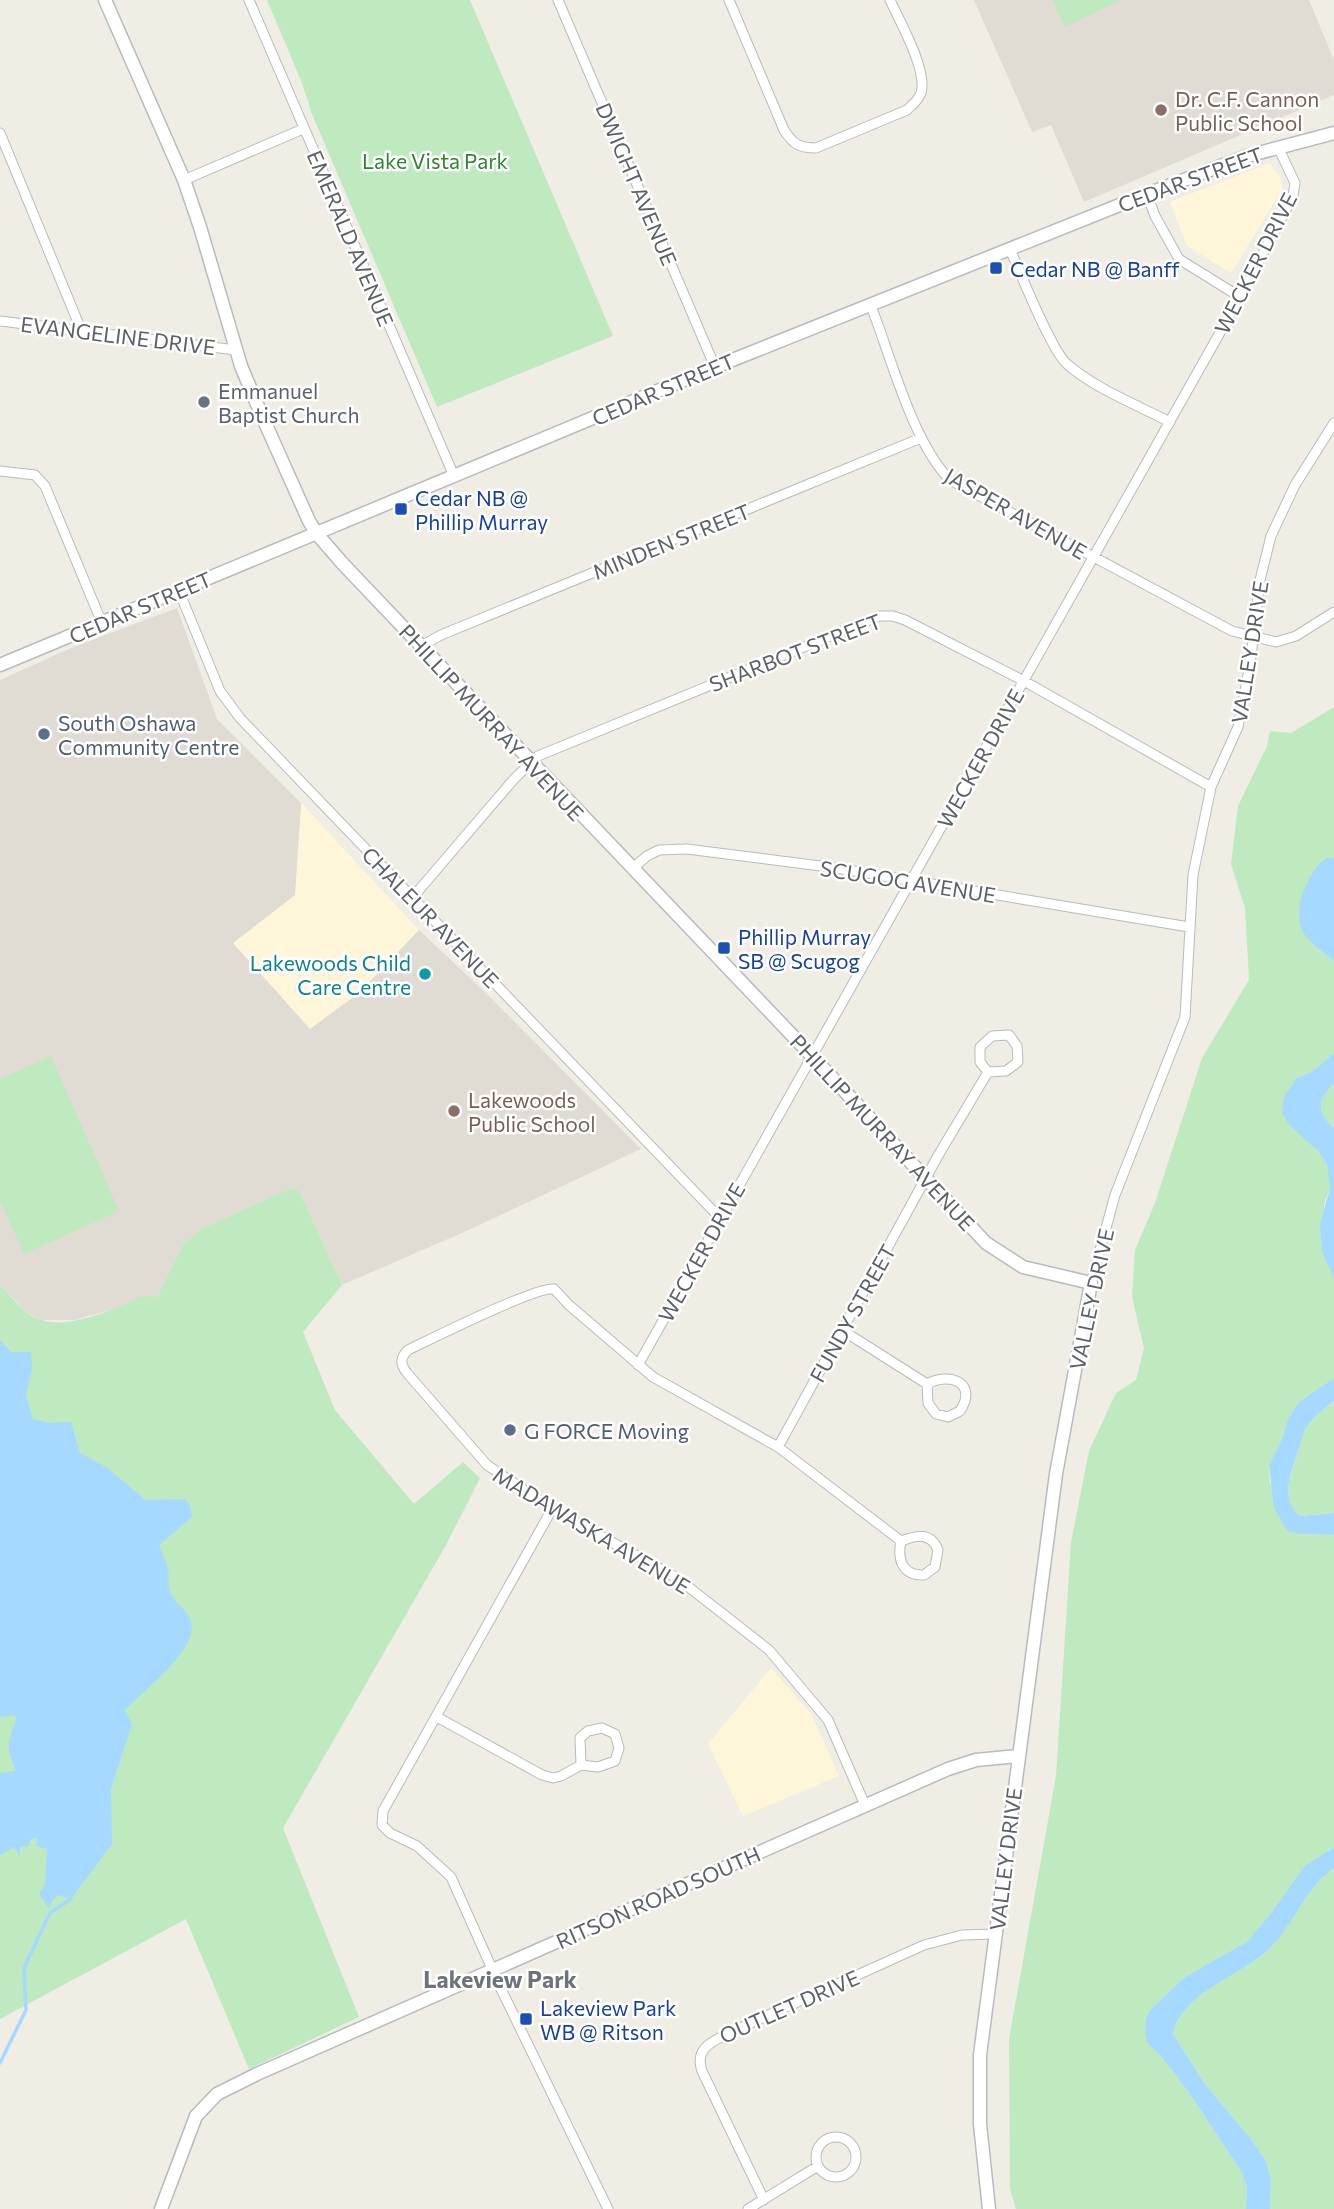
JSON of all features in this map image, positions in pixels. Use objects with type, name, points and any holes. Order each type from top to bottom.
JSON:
[{"type":"street","name":"PHILLIP MURRAY AVENUE","points":[[105,0],[184,180],[236,349],[297,496],[317,534],[986,1243],[1023,1267],[1091,1283]]},
{"type":"street","name":"EMERALD AVENUE","points":[[249,0],[454,477]]},
{"type":"street","name":"DWIGHT AVENUE","points":[[558,0],[715,367]]},
{"type":"street","points":[[729,0],[784,130],[800,148],[816,148],[906,110],[917,101],[922,91],[922,75],[890,0]]},
{"type":"street","points":[[184,180],[303,130]]},
{"type":"street","points":[[0,133],[82,332]]},
{"type":"street","name":"CEDAR STREET","points":[[0,665],[715,367],[1215,167],[1278,147],[1333,136]]},
{"type":"street","name":"WECKER DRIVE","points":[[638,1365],[1240,297],[1293,196],[1295,183],[1278,147]]},
{"type":"street","points":[[1147,194],[1155,216],[1179,259],[1240,297]]},
{"type":"street","points":[[1010,249],[1064,363],[1170,422]]},
{"type":"street","name":"JASPER AVENUE","points":[[871,306],[921,438],[939,468],[950,480],[1232,631],[1276,642],[1296,636],[1334,612]]},
{"type":"street","name":"EVANGELINE DRIVE","points":[[0,321],[236,349]]},
{"type":"street","name":"VALLEY DRIVE","points":[[989,2209],[982,2161],[980,2055],[1056,1474],[1091,1283],[1115,1195],[1185,1017],[1193,875],[1210,787],[1238,727],[1250,665],[1251,637],[1260,580],[1271,536],[1295,485],[1334,423]]},
{"type":"street","name":"MINDEN STREET","points":[[421,646],[441,635],[921,438]]},
{"type":"street","points":[[0,471],[35,475],[45,486],[102,623]]},
{"type":"street","name":"CHALEUR AVENUE","points":[[179,591],[227,704],[720,1218]]},
{"type":"street","name":"SHARBOT STREET","points":[[412,897],[530,762],[548,750],[879,616],[893,615],[905,620],[1024,681],[1210,787]]},
{"type":"street","name":"SCUGOG AVENUE","points":[[632,869],[659,850],[687,849],[836,868],[1189,927]]},
{"type":"street","points":[[1009,1035],[1017,1046],[1018,1062],[1006,1071],[988,1072],[979,1062],[980,1047],[992,1036],[1009,1035]]},
{"type":"street","name":"FUNDY STREET","points":[[778,1447],[988,1072]]},
{"type":"street","name":"MADAWASKA AVENUE","points":[[638,1365],[569,1305],[559,1293],[550,1288],[408,1350],[402,1358],[404,1369],[487,1465],[552,1509],[677,1578],[769,1650],[828,1720],[865,1805]]},
{"type":"street","points":[[842,1330],[928,1384]]},
{"type":"street","points":[[638,1365],[653,1377],[778,1447],[901,1541]]},
{"type":"street","points":[[945,1377],[962,1384],[966,1398],[961,1411],[948,1417],[936,1414],[928,1403],[928,1384],[945,1377]]},
{"type":"street","points":[[552,1509],[383,1811],[382,1825],[390,1833],[417,1846],[451,1877],[492,1970],[608,2209]]},
{"type":"street","points":[[921,1535],[930,1538],[938,1550],[935,1567],[924,1575],[909,1573],[904,1569],[900,1556],[901,1541],[921,1535]]},
{"type":"street","points":[[437,1717],[552,1778],[581,1765],[598,1767],[615,1760],[619,1748],[615,1734],[603,1728],[588,1731],[580,1738],[581,1765]]},
{"type":"street","name":"RITSON ROAD SOUTH","points":[[176,2209],[163,2203],[196,2116],[217,2094],[865,1805],[961,1765],[988,1758],[1018,1756]]},
{"type":"street","name":"OUTLET DRIVE","points":[[764,2200],[702,2071],[699,2062],[702,2050],[710,2042],[731,2032],[924,1945],[962,1936],[995,1934]]},
{"type":"street","points":[[828,2139],[844,2139],[854,2149],[855,2163],[846,2174],[833,2177],[822,2172],[818,2166],[818,2148],[828,2139]]},
{"type":"street","points":[[748,2209],[818,2166]]},
{"type":"shaded area","name":"Dr. C.F. Cannon Public School","points":[[974,0],[1309,0],[1334,60],[1334,95],[1084,202],[1051,125],[1032,132]]},
{"type":"shaded area","points":[[1270,163],[1282,181],[1282,189],[1231,273],[1187,246],[1170,202]]},
{"type":"shaded area","points":[[177,608],[217,719],[301,803],[295,895],[233,943],[310,1029],[359,993],[419,930],[490,997],[641,1149],[471,1229],[342,1285],[299,1190],[291,1188],[203,1228],[183,1244],[157,1297],[75,1320],[40,1320],[25,1311],[0,1285],[0,680],[71,648]]},
{"type":"shaded area","points":[[301,803],[419,930],[359,993],[310,1029],[233,943],[295,895]]},
{"type":"shaded area","points":[[771,1668],[811,1714],[839,1776],[743,1816],[708,1744]]},
{"type":"green space","name":"Lake Vista Park","points":[[267,0],[470,0],[613,336],[437,407],[312,114]]},
{"type":"green space","points":[[1052,0],[1121,0],[1065,27]]},
{"type":"green space","points":[[1334,707],[1334,858],[1327,858],[1319,950],[1334,961],[1334,1053],[1313,1071],[1297,1078],[1290,1126],[1318,1152],[1330,1177],[1324,1208],[1330,1268],[1334,1278],[1334,1378],[1299,1402],[1288,1419],[1269,1465],[1270,1483],[1299,1534],[1334,1535],[1334,1847],[1328,1850],[1248,1941],[1185,1977],[1151,2009],[1148,2044],[1161,2056],[1190,2094],[1241,2171],[1247,2187],[1246,2209],[1016,2209],[1010,2189],[1009,2039],[1056,1776],[1071,1542],[1089,1451],[1116,1393],[1136,1380],[1144,1348],[1132,1297],[1135,1250],[1155,1203],[1202,1058],[1249,980],[1245,908],[1231,864],[1238,806],[1267,746],[1270,731],[1291,733]]},
{"type":"green space","points":[[51,1056],[119,1211],[24,1254],[0,1201],[0,1079]]},
{"type":"green space","points":[[1334,1083],[1334,1127],[1323,1117],[1320,1106]]},
{"type":"green space","points":[[291,1188],[299,1190],[342,1285],[303,1332],[335,1410],[414,1504],[463,1462],[480,1478],[446,1545],[283,1828],[359,2017],[249,2069],[186,1919],[0,2019],[0,1285],[29,1314],[53,1322],[80,1320],[145,1296],[157,1297],[183,1244],[203,1228]]},
{"type":"green space","points":[[1334,1402],[1334,1513],[1300,1516],[1288,1493],[1293,1467],[1306,1428]]},
{"type":"green space","points":[[1334,1868],[1334,2209],[1270,2209],[1271,2179],[1266,2161],[1205,2084],[1173,2034],[1179,2019],[1199,1996],[1267,1951],[1314,1887]]},
{"type":"water","points":[[1327,858],[1334,858],[1334,961],[1305,935],[1299,916],[1307,882]]},
{"type":"water","points":[[1334,1053],[1334,1083],[1322,1100],[1321,1111],[1334,1128],[1334,1278],[1322,1252],[1320,1224],[1330,1188],[1327,1165],[1319,1152],[1290,1126],[1282,1113],[1284,1097],[1297,1078],[1313,1071]]},
{"type":"water","points":[[0,1340],[11,1352],[31,1352],[32,1367],[26,1396],[33,1419],[50,1423],[71,1422],[80,1453],[106,1467],[146,1500],[185,1499],[190,1505],[192,1517],[159,1545],[167,1567],[172,1596],[190,1618],[192,1630],[188,1642],[168,1668],[125,1711],[132,1725],[111,1789],[112,1844],[71,1899],[69,1896],[57,1895],[48,1908],[39,1893],[45,1886],[47,1849],[36,1846],[38,1838],[31,1839],[28,1847],[20,1847],[20,1857],[14,1847],[0,1855],[0,1773],[16,1771],[9,1746],[16,1720],[15,1715],[0,1717]]},
{"type":"water","points":[[1334,1378],[1334,1401],[1306,1428],[1290,1475],[1288,1493],[1300,1516],[1334,1513],[1334,1535],[1299,1534],[1287,1530],[1274,1508],[1269,1465],[1288,1419],[1299,1402]]},
{"type":"water","points":[[1334,1847],[1334,1868],[1314,1887],[1276,1941],[1255,1960],[1212,1987],[1187,2007],[1173,2034],[1205,2084],[1266,2161],[1271,2179],[1270,2209],[1246,2209],[1247,2187],[1241,2171],[1190,2094],[1161,2056],[1148,2044],[1145,2033],[1146,2019],[1151,2009],[1185,1977],[1248,1941],[1305,1866]]},
{"type":"waterway","points":[[0,2063],[26,2010],[24,1968],[50,1913],[71,1899]]},
{"type":"place","name":"Dr. C.F. Cannon Public School","points":[[1161,110]]},
{"type":"place","name":"Cedar NB @ Banff","points":[[996,268]]},
{"type":"place","name":"Emmanuel Baptist Church","points":[[204,402]]},
{"type":"place","name":"Cedar NB @ Phillip Murray","points":[[401,509]]},
{"type":"place","name":"South Oshawa Community Centre","points":[[44,734]]},
{"type":"place","name":"Phillip Murray SB @ Scugog","points":[[724,948]]},
{"type":"place","name":"Lakewoods Child Care Centre","points":[[425,974]]},
{"type":"place","name":"Lakewoods Public School","points":[[454,1111]]},
{"type":"place","name":"G FORCE Moving","points":[[510,1430]]},
{"type":"place","name":"Lakeview Park WB @ Ritson","points":[[526,2019]]},
{"type":"district","name":"Lakeview Park","points":[[500,1979]]}]
